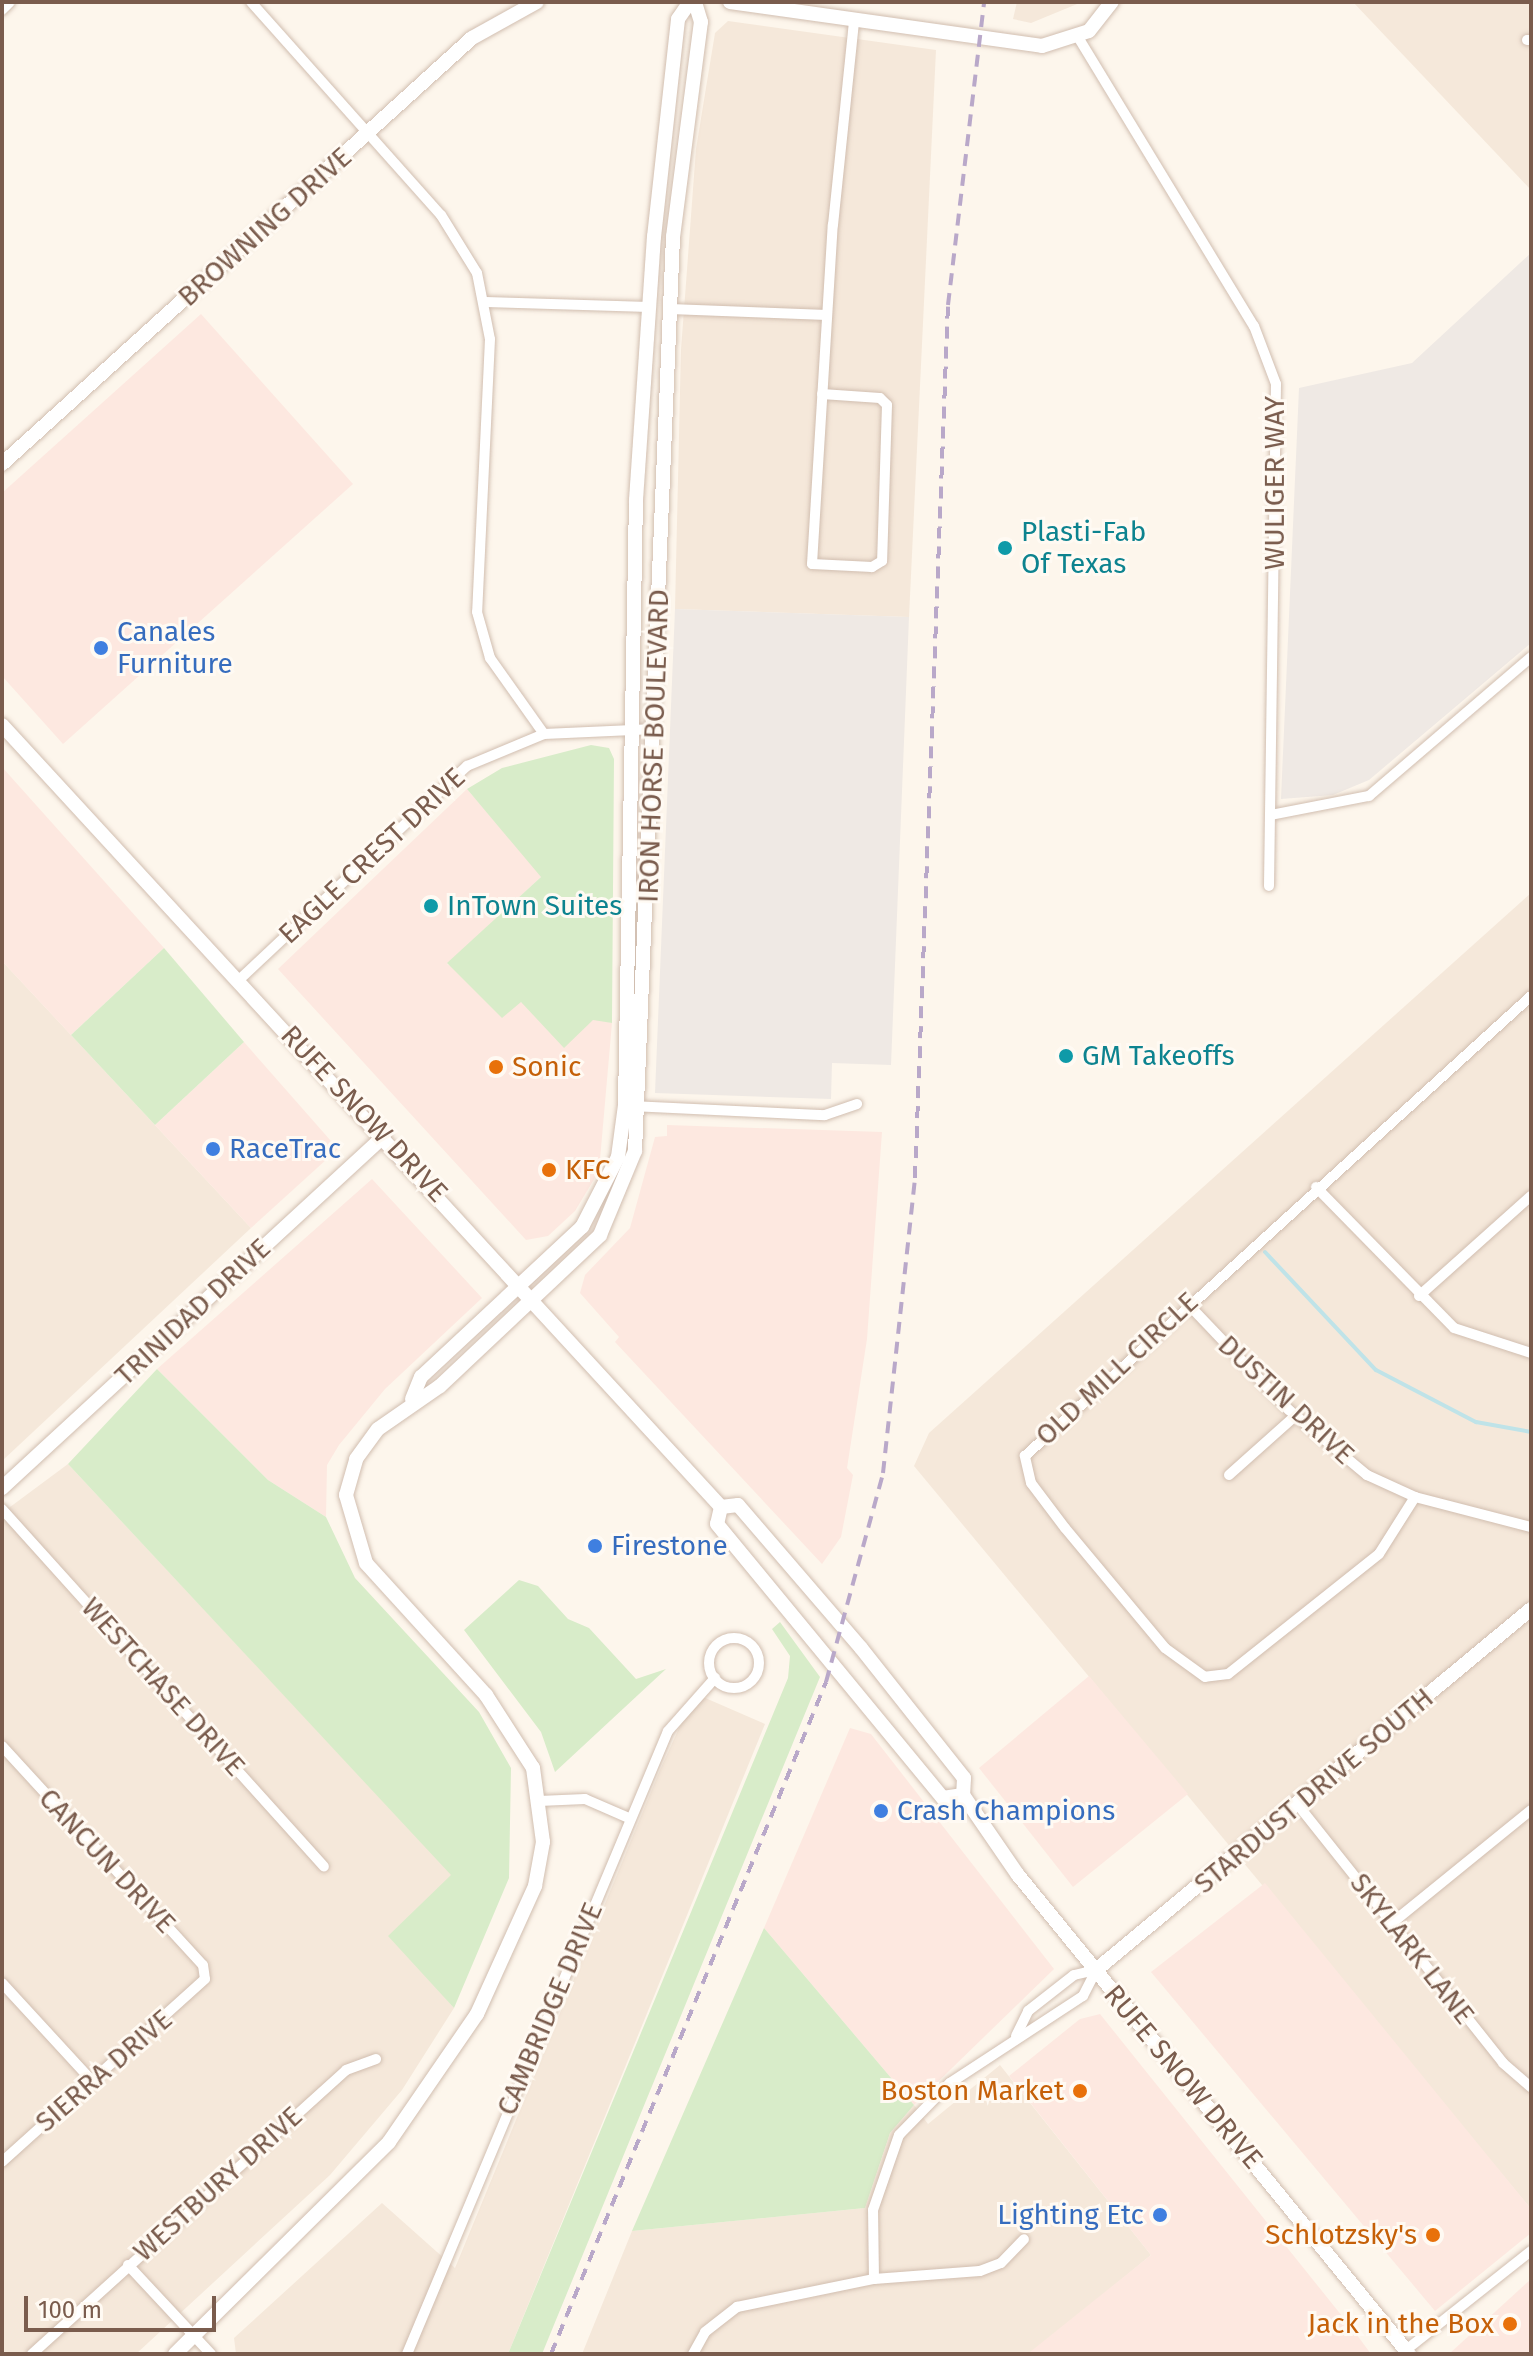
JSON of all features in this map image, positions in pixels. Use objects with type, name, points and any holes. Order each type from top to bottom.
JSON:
[{"type":"street","points":[[2,10],[10,2]]},
{"type":"street","points":[[251,2],[452,228],[486,302],[490,339],[477,612],[490,658],[544,734]]},
{"type":"street","name":"BROWNING DRIVE","points":[[2,464],[472,38],[537,2]]},
{"type":"street","name":"IRON HORSE BOULEVARD","points":[[175,2354],[357,2177],[455,2048],[535,1886],[543,1842],[539,1801],[516,1737],[366,1563],[352,1529],[346,1495],[356,1459],[412,1399],[421,1377],[522,1285],[596,1211],[618,1157],[625,1105],[631,730],[649,307],[678,19],[692,2],[701,22],[670,309],[642,1107],[611,1218],[537,1299],[440,1386],[412,1399]]},
{"type":"street","points":[[730,2],[1018,45],[1078,37],[1112,2]]},
{"type":"street","points":[[822,394],[880,398],[887,405],[882,561],[872,567],[812,564],[822,394],[827,315],[854,21]]},
{"type":"street","name":"WULIGER WAY","points":[[1078,37],[1254,326],[1276,384],[1269,886]]},
{"type":"street","points":[[486,302],[827,315]]},
{"type":"street","points":[[1271,815],[1369,796],[1531,657]]},
{"type":"street","name":"EAGLE CREST DRIVE","points":[[239,980],[448,778],[493,750],[544,734],[655,729]]},
{"type":"street","name":"RUFE SNOW DRIVE","points":[[4,731],[537,1299],[721,1507]]},
{"type":"street","name":"OLD MILL CIRCLE","points":[[1415,1497],[1379,1554],[1222,1677],[1187,1670],[1025,1471],[1025,1456],[1047,1429],[1531,996]]},
{"type":"street","points":[[625,1105],[825,1115],[857,1104]]},
{"type":"street","name":"TRINIDAD DRIVE","points":[[2,1488],[384,1136]]},
{"type":"street","points":[[1316,1187],[1419,1296],[1468,1336],[1531,1353]]},
{"type":"street","points":[[1419,1296],[1531,1196]]},
{"type":"street","name":"DUSTIN DRIVE","points":[[1187,1303],[1295,1416],[1367,1475],[1415,1497],[1531,1527]]},
{"type":"street","points":[[1229,1475],[1295,1416]]},
{"type":"street","name":"RUFE SNOW DRIVE","points":[[721,1507],[738,1505],[838,1619],[964,1778],[963,1795],[1096,1970],[1408,2352]]},
{"type":"street","name":"RUFE SNOW DRIVE","points":[[721,1507],[717,1524],[943,1798],[963,1795]]},
{"type":"street","name":"WESTCHASE DRIVE","points":[[2,1509],[324,1866]]},
{"type":"street","name":"STARDUST DRIVE SOUTH","points":[[1096,1970],[1531,1609]]},
{"type":"street","points":[[738,1638],[755,1649],[759,1663],[750,1682],[731,1687],[715,1678],[710,1657],[717,1645],[738,1638]]},
{"type":"street","name":"CAMBRIDGE DRIVE","points":[[407,2354],[668,1731],[715,1678]]},
{"type":"street","name":"CANCUN DRIVE","points":[[2,1746],[203,1965],[205,1979]]},
{"type":"street","points":[[539,1801],[585,1799],[629,1818]]},
{"type":"street","name":"SKYLARK LANE","points":[[1298,1805],[1503,2063],[1531,2087]]},
{"type":"street","points":[[1392,1923],[1531,1810]]},
{"type":"street","points":[[1016,2036],[1028,2011],[1074,1975],[1096,1970]]},
{"type":"street","points":[[874,2279],[875,2199],[899,2135],[950,2083],[1016,2036],[1041,2028],[1083,1996],[1096,1970]]},
{"type":"street","name":"SIERRA DRIVE","points":[[2,2162],[205,1979]]},
{"type":"street","points":[[2,1983],[92,2081]]},
{"type":"street","name":"WESTBURY DRIVE","points":[[32,2354],[346,2070],[376,2059]]},
{"type":"street","points":[[693,2354],[705,2332],[737,2307],[874,2279],[980,2271],[1001,2263],[1024,2239]]},
{"type":"street","points":[[1408,2352],[1531,2251]]},
{"type":"street","points":[[128,2265],[211,2354]]},
{"type":"shaded area","points":[[1017,2],[1082,2],[1031,23],[1013,19]]},
{"type":"shaded area","points":[[1353,2],[1531,2],[1531,190]]},
{"type":"shaded area","points":[[728,21],[936,50],[909,617],[675,609],[681,350],[696,149],[715,33]]},
{"type":"shaded area","points":[[1531,253],[1531,643],[1369,780],[1333,795],[1281,799],[1299,388],[1412,363]]},
{"type":"shaded area","points":[[201,314],[353,484],[63,744],[2,676],[2,493]]},
{"type":"shaded area","points":[[675,609],[909,617],[891,1065],[832,1063],[831,1099],[655,1093]]},
{"type":"shaded area","points":[[2,767],[164,948],[71,1035],[2,961]]},
{"type":"shaded area","points":[[467,789],[542,876],[447,964],[520,1002],[612,1023],[599,1171],[575,1211],[548,1236],[526,1240],[278,969]]},
{"type":"shaded area","points":[[1531,893],[1531,2209],[914,1466],[929,1433]]},
{"type":"shaded area","points":[[2,961],[251,1228],[2,1461]]},
{"type":"shaded area","points":[[244,1042],[338,1149],[251,1228],[155,1125]]},
{"type":"shaded area","points":[[667,1125],[882,1132],[867,1339],[847,1468],[853,1475],[841,1537],[822,1564],[615,1342],[619,1337],[580,1293],[585,1275],[630,1228],[655,1137],[667,1136]]},
{"type":"shaded area","points":[[372,1179],[482,1298],[385,1389],[339,1445],[327,1465],[326,1517],[268,1480],[157,1369]]},
{"type":"shaded area","points":[[68,1464],[452,1875],[436,1987],[454,2008],[402,2090],[330,2175],[136,2354],[2,2354],[2,1513]]},
{"type":"shaded area","points":[[1089,1676],[1188,1794],[1073,1887],[979,1768]]},
{"type":"shaded area","points":[[703,1697],[765,1724],[508,2354],[236,2354],[234,2338],[382,2203],[455,2268],[660,1770],[684,1717]]},
{"type":"shaded area","points":[[850,1728],[871,1734],[1054,1969],[914,2105],[764,1928]]},
{"type":"shaded area","points":[[1265,1883],[1531,2209],[1531,2233],[1435,2311],[1151,1972]]},
{"type":"shaded area","points":[[1100,2014],[1371,2354],[1030,2352],[1151,2255],[1009,2076],[1080,2019]]},
{"type":"shaded area","points":[[1000,2065],[1151,2255],[1031,2354],[582,2354],[632,2231],[865,2208],[890,2133],[914,2105],[928,2124]]},
{"type":"shaded area","points":[[1531,2279],[1531,2354],[1449,2354]]},
{"type":"green space","points":[[591,745],[609,748],[614,759],[612,1023],[593,1020],[564,1048],[521,1002],[502,1018],[447,963],[541,877],[467,789],[502,768]]},
{"type":"green space","points":[[164,948],[244,1042],[155,1125],[71,1035]]},
{"type":"green space","points":[[157,1369],[268,1480],[326,1517],[355,1578],[479,1712],[511,1768],[509,1878],[454,2008],[388,1936],[451,1875],[68,1464]]},
{"type":"green space","points":[[519,1580],[538,1586],[568,1619],[589,1628],[636,1679],[666,1669],[555,1772],[541,1732],[464,1630]]},
{"type":"green space","points":[[780,1622],[820,1677],[542,2354],[508,2354],[788,1678],[790,1656],[772,1629]]},
{"type":"green space","points":[[764,1928],[914,2105],[890,2133],[865,2208],[632,2231]]},
{"type":"waterway","points":[[1265,1252],[1376,1370],[1476,1422],[1531,1432]]},
{"type":"railway","points":[[551,2354],[826,1682],[883,1473],[915,1178],[948,305],[984,2]]},
{"type":"place","name":"Plasti-Fab Of Texas","points":[[1005,548]]},
{"type":"place","name":"Canales Furniture","points":[[101,648]]},
{"type":"place","name":"InTown Suites","points":[[431,906]]},
{"type":"place","name":"GM Takeoffs","points":[[1066,1056]]},
{"type":"place","name":"Sonic","points":[[496,1067]]},
{"type":"place","name":"RaceTrac","points":[[213,1149]]},
{"type":"place","name":"KFC","points":[[549,1170]]},
{"type":"place","name":"Firestone","points":[[595,1546]]},
{"type":"place","name":"Crash Champions","points":[[881,1811]]},
{"type":"place","name":"Boston Market","points":[[1080,2091]]},
{"type":"place","name":"Lighting Etc","points":[[1160,2215]]},
{"type":"place","name":"Schlotzsky's","points":[[1433,2235]]},
{"type":"place","name":"Jack in the Box","points":[[1510,2324]]}]
